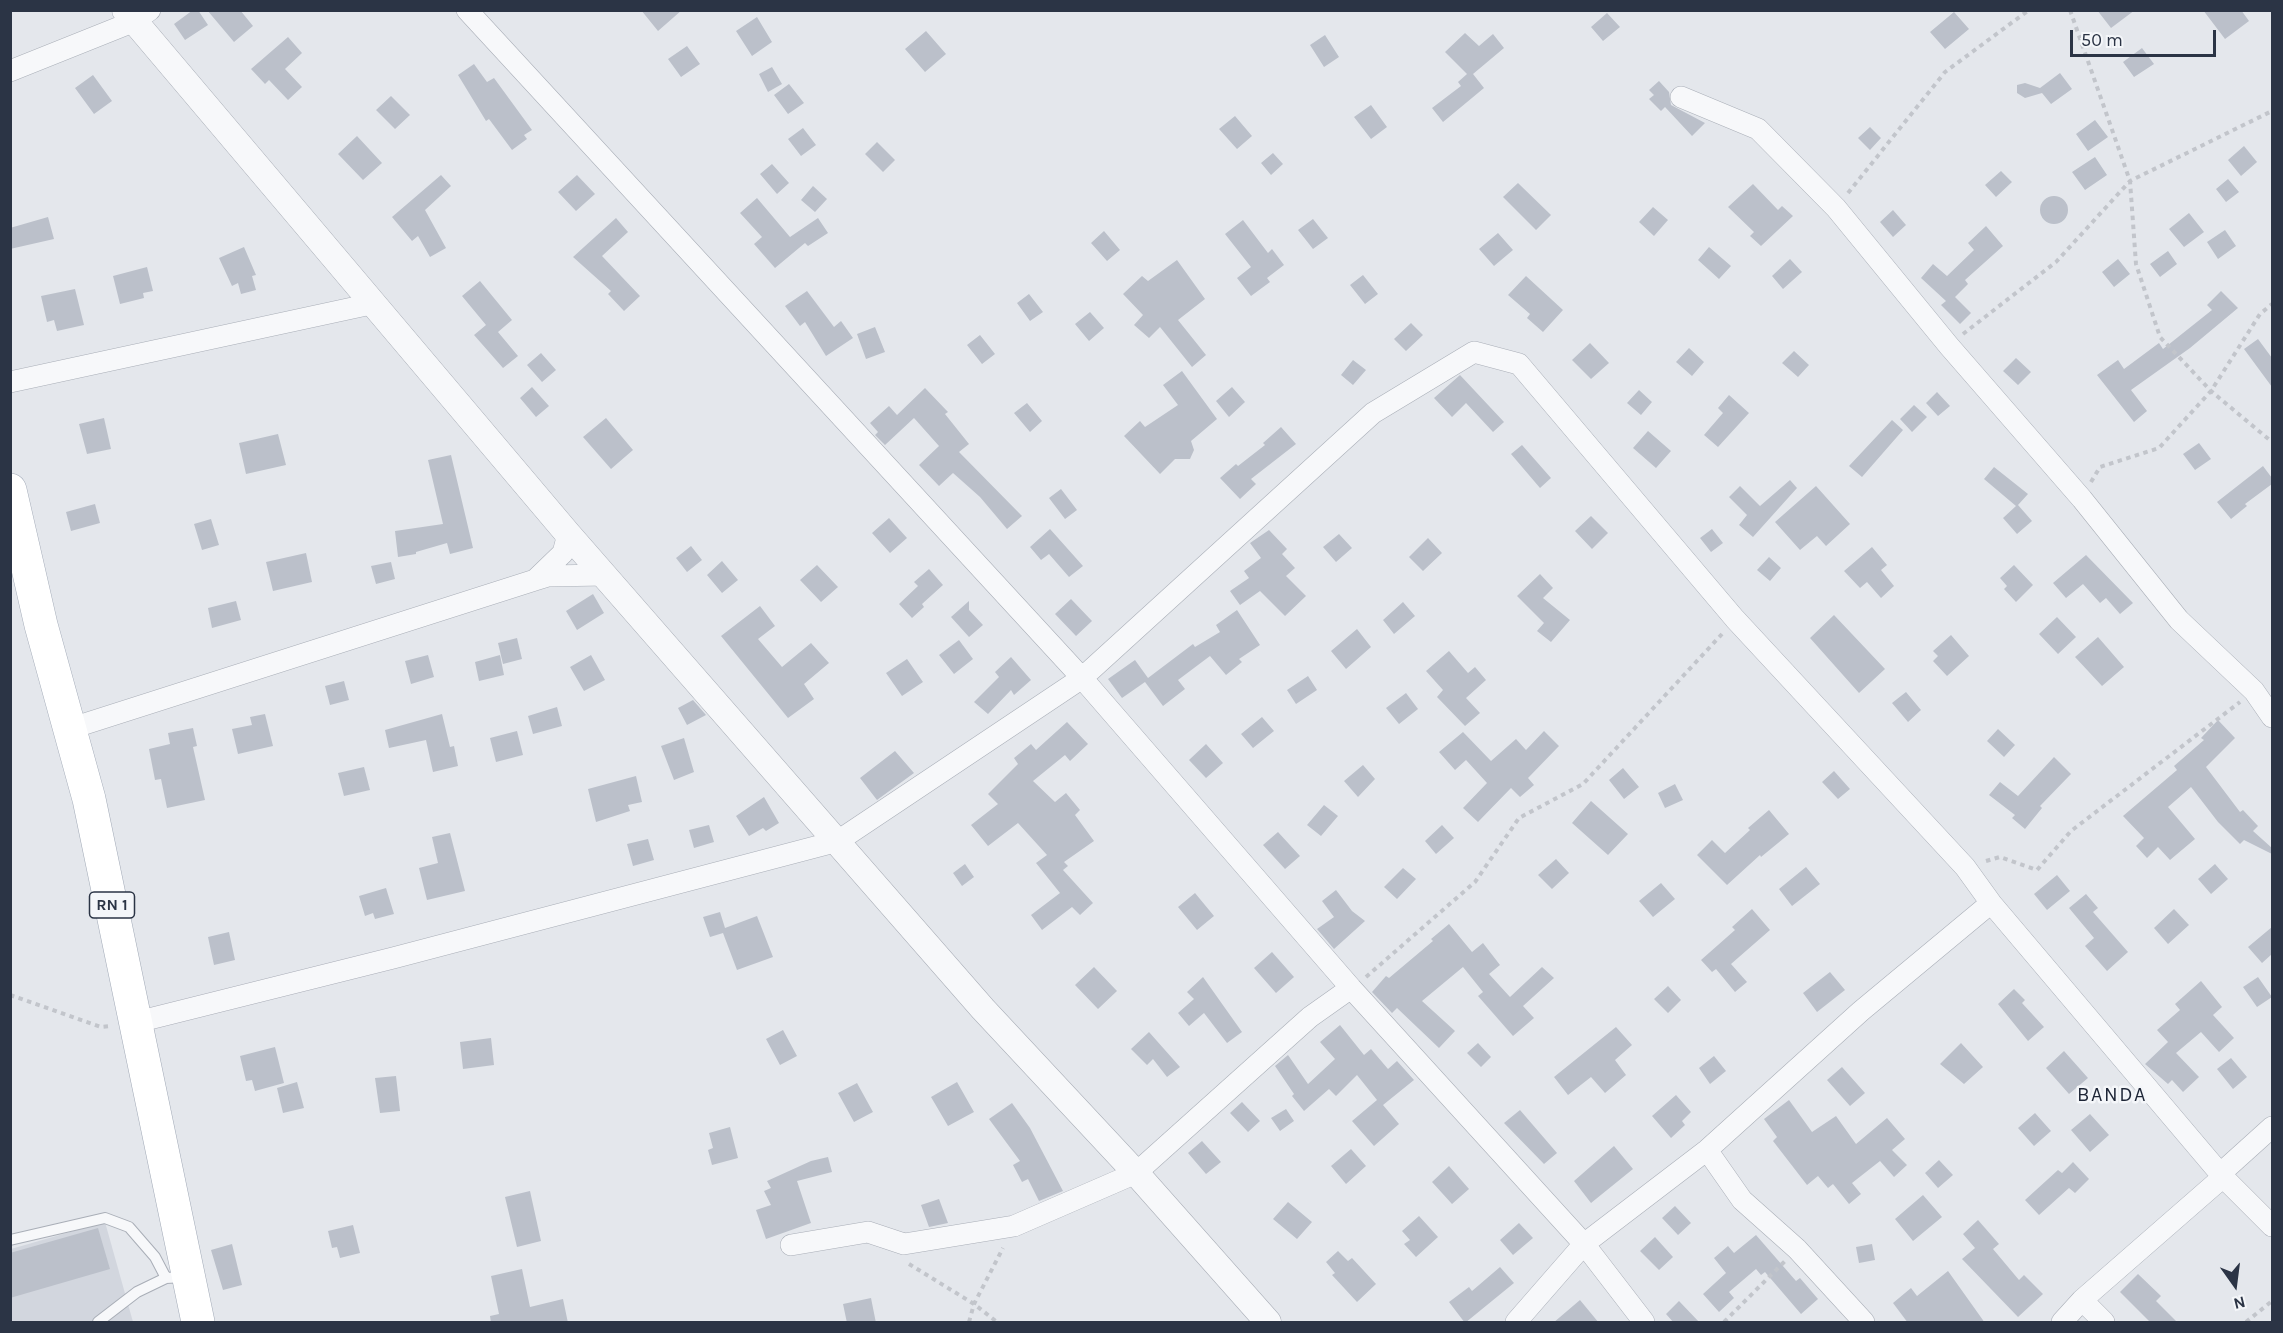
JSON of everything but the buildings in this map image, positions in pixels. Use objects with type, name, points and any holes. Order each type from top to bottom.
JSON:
[{"type":"main road","name":"RN 1","points":[[10,490],[41,625],[72,728],[137,1022],[177,1278],[198,1323]]},
{"type":"street","points":[[467,10],[1082,678],[1351,988],[1584,1244],[1644,1323]]},
{"type":"street","points":[[10,71],[136,14],[371,304],[568,534],[983,1009],[1136,1173],[1268,1323]]},
{"type":"street","points":[[1681,97],[1758,129],[1836,208],[1949,345],[2082,499],[2179,620],[2254,691],[2272,717]]},
{"type":"street","points":[[10,382],[371,304]]},
{"type":"street","points":[[137,1022],[393,958],[838,841],[1082,678],[1373,414],[1474,352],[1519,364],[1735,620],[1965,867],[1991,903],[2222,1175],[2272,1226]]},
{"type":"street","points":[[535,580],[564,553],[568,534]]},
{"type":"street","points":[[72,728],[535,580],[549,576],[604,575]]},
{"type":"street","points":[[1516,1323],[1584,1244],[1707,1150],[1861,1011],[1991,903]]},
{"type":"street","points":[[791,1245],[868,1232],[903,1244],[1014,1226],[1136,1173],[1310,1017],[1351,988]]},
{"type":"street","points":[[2061,1323],[2082,1300],[2222,1175],[2272,1126]]},
{"type":"street","points":[[1707,1150],[1742,1200],[1797,1249],[1864,1323]]},
{"type":"street","points":[[2082,1300],[2104,1323]]},
{"type":"lane","points":[[10,1240],[105,1218],[129,1227],[177,1278],[137,1293],[98,1323]]},
{"type":"path","points":[[1836,208],[1945,72],[2029,10]]},
{"type":"path","points":[[2070,10],[2130,181],[2136,264],[2160,337],[2211,391],[2272,442]]},
{"type":"path","points":[[1949,345],[2056,262],[2130,181],[2272,111]]},
{"type":"path","points":[[2082,499],[2100,467],[2159,448],[2211,391],[2260,314],[2272,304]]},
{"type":"path","points":[[1351,988],[1380,967],[1475,882],[1519,818],[1583,784],[1735,620]]},
{"type":"path","points":[[1965,867],[2000,857],[2037,870],[2071,831],[2254,691]]},
{"type":"path","points":[[10,994],[101,1027],[137,1022]]},
{"type":"path","points":[[969,1323],[974,1304],[1014,1226]]},
{"type":"path","points":[[1724,1323],[1797,1249]]},
{"type":"path","points":[[901,1258],[974,1304],[996,1323]]},
{"type":"path","points":[[2246,1323],[2272,1301]]},
{"type":"shaded area","points":[[105,1222],[133,1322],[11,1322],[11,1249]]},
{"type":"district","name":"BANDA","points":[[2112,1095]]}]
